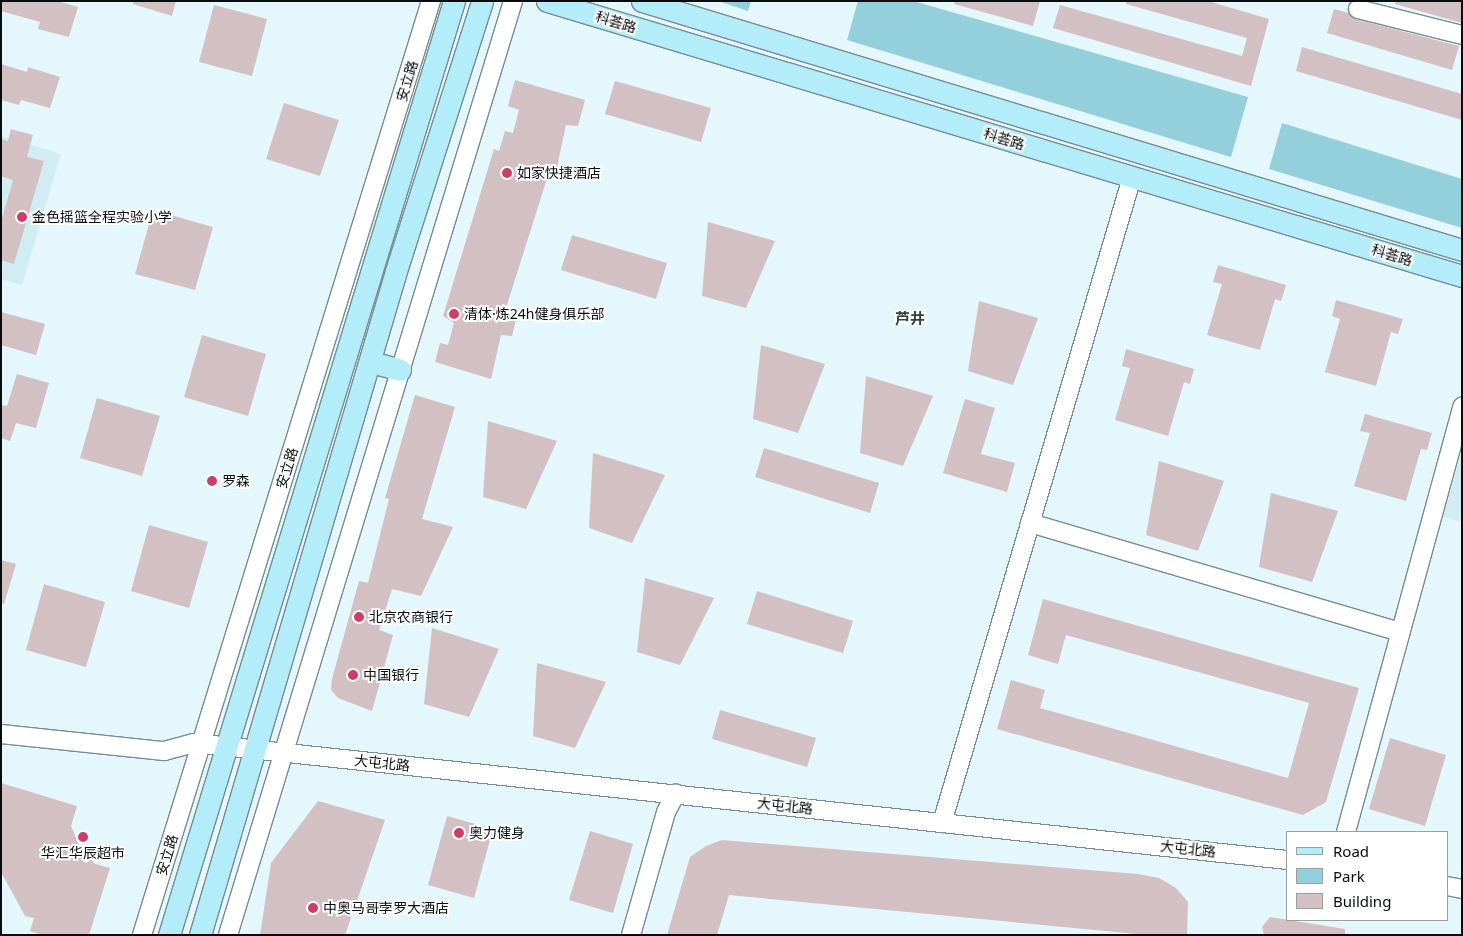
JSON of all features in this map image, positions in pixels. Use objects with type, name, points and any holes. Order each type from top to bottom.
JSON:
[{"type":"main road","name":"安立路","points":[[169,935],[226,746],[315,465],[454,1]]},
{"type":"main road","points":[[200,935],[257,750],[371,362],[482,1]]},
{"type":"main road","name":"科荟路","points":[[547,1],[1462,276]]},
{"type":"main road","name":"科荟路","points":[[642,1],[1462,250]]},
{"type":"main road","points":[[371,362],[400,370]]},
{"type":"street","name":"安立路","points":[[142,935],[431,1]]},
{"type":"street","points":[[228,935],[513,1]]},
{"type":"street","points":[[1358,9],[1462,35]]},
{"type":"street","points":[[942,823],[1132,177]]},
{"type":"street","points":[[1346,831],[1462,408]]},
{"type":"street","points":[[1030,524],[1400,632]]},
{"type":"street","points":[[1,734],[164,751],[202,744],[257,750]]},
{"type":"street","name":"大屯北路","points":[[257,750],[676,793],[1286,860]]},
{"type":"street","points":[[631,935],[666,812],[676,793]]},
{"type":"street","points":[[641,935],[675,813],[676,793]]},
{"type":"street","points":[[1448,886],[1462,889]]},
{"type":"shaded area","name":"金色摇篮全程实验小学","points":[[1,136],[61,154],[22,285],[1,279]]},
{"type":"shaded area","points":[[1462,451],[1462,522],[1443,517]]},
{"type":"green space","points":[[718,1],[751,1],[748,11]]},
{"type":"green space","points":[[858,1],[913,1],[1248,97],[1231,157],[847,40]]},
{"type":"green space","points":[[1282,123],[1462,179],[1462,228],[1269,169]]},
{"type":"building","points":[[1,1],[57,1],[78,7],[69,37],[38,29],[40,22],[1,11]]},
{"type":"building","points":[[133,1],[176,1],[172,16],[133,4]]},
{"type":"building","points":[[955,1],[1040,1],[1033,26],[954,4]]},
{"type":"building","points":[[1126,1],[1208,1],[1269,19],[1251,86],[1053,28],[1060,5],[1242,56],[1247,38],[1126,4]]},
{"type":"building","points":[[1396,1],[1462,1],[1462,23],[1395,4]]},
{"type":"building","points":[[214,5],[267,19],[252,76],[199,62]]},
{"type":"building","points":[[1334,9],[1348,13],[1355,19],[1459,46],[1452,70],[1327,33]]},
{"type":"building","points":[[1302,47],[1462,94],[1462,120],[1296,71]]},
{"type":"building","points":[[1,64],[27,72],[28,67],[60,77],[50,108],[21,100],[19,105],[1,100]]},
{"type":"building","points":[[515,80],[585,100],[578,126],[566,125],[557,167],[551,166],[506,308],[518,312],[512,336],[501,335],[491,379],[435,362],[440,343],[448,345],[454,323],[443,316],[494,149],[499,151],[505,131],[513,133],[519,110],[508,106]]},
{"type":"building","points":[[615,81],[711,108],[701,142],[605,114]]},
{"type":"building","points":[[284,103],[339,120],[320,176],[266,159]]},
{"type":"building","points":[[11,129],[33,135],[27,157],[44,161],[14,264],[1,260],[1,222],[13,180],[1,176],[1,139],[8,141]]},
{"type":"building","points":[[153,210],[213,227],[195,290],[135,274]]},
{"type":"building","points":[[708,222],[775,241],[746,308],[702,296]]},
{"type":"building","points":[[572,235],[667,263],[656,299],[561,270]]},
{"type":"building","points":[[1218,265],[1286,285],[1281,301],[1275,299],[1260,350],[1207,335],[1222,284],[1213,282]]},
{"type":"building","points":[[1336,300],[1403,319],[1398,334],[1391,332],[1376,386],[1325,372],[1340,319],[1332,316]]},
{"type":"building","points":[[979,301],[1038,318],[1013,385],[968,371]]},
{"type":"building","points":[[1,312],[45,324],[36,355],[1,345]]},
{"type":"building","points":[[202,335],[266,354],[248,416],[184,397]]},
{"type":"building","points":[[761,345],[825,364],[798,433],[753,419]]},
{"type":"building","points":[[1126,349],[1194,369],[1190,384],[1184,382],[1168,436],[1115,420],[1130,368],[1122,366]]},
{"type":"building","points":[[17,374],[49,383],[36,428],[16,423],[10,441],[1,438],[1,405],[7,406]]},
{"type":"building","points":[[866,376],[933,396],[903,466],[860,453]]},
{"type":"building","points":[[415,395],[455,407],[422,519],[453,527],[421,596],[392,589],[379,630],[393,635],[372,711],[338,698],[331,690],[332,679],[359,581],[368,583],[389,499],[385,498]]},
{"type":"building","points":[[97,398],[160,416],[142,476],[80,458]]},
{"type":"building","points":[[965,399],[995,408],[981,454],[1015,463],[1007,492],[943,473]]},
{"type":"building","points":[[1365,414],[1432,433],[1427,450],[1421,449],[1406,501],[1354,486],[1370,433],[1360,431]]},
{"type":"building","points":[[488,421],[557,441],[526,509],[483,497]]},
{"type":"building","points":[[764,448],[879,483],[870,513],[755,477]]},
{"type":"building","points":[[593,453],[665,475],[632,543],[589,528]]},
{"type":"building","points":[[1159,461],[1224,481],[1198,551],[1146,535]]},
{"type":"building","points":[[1271,493],[1338,511],[1312,582],[1259,567]]},
{"type":"building","points":[[149,525],[208,542],[189,608],[131,591]]},
{"type":"building","points":[[1,560],[16,564],[4,604],[1,603]]},
{"type":"building","points":[[645,578],[714,598],[680,665],[637,652]]},
{"type":"building","points":[[44,584],[105,602],[86,667],[26,650]]},
{"type":"building","points":[[757,591],[853,621],[843,653],[747,624]]},
{"type":"building","points":[[1043,599],[1359,688],[1326,802],[1303,815],[997,729],[1011,680],[1045,690],[1040,708],[1288,778],[1309,703],[1066,635],[1058,664],[1028,655]]},
{"type":"building","points":[[432,628],[499,649],[469,717],[424,704]]},
{"type":"building","points":[[537,663],[606,682],[575,748],[533,736]]},
{"type":"building","points":[[720,710],[816,738],[807,767],[712,739]]},
{"type":"building","points":[[1390,738],[1446,755],[1425,826],[1369,809]]},
{"type":"building","points":[[1,783],[77,806],[71,826],[79,845],[95,864],[110,868],[89,935],[42,935],[30,931],[34,918],[25,916],[1,872]]},
{"type":"building","points":[[318,801],[385,820],[345,935],[260,935],[271,863]]},
{"type":"building","points":[[447,816],[493,829],[474,898],[428,885]]},
{"type":"building","points":[[590,831],[633,844],[613,913],[569,900]]},
{"type":"building","points":[[722,840],[1138,874],[1159,878],[1176,888],[1188,902],[1187,935],[1148,935],[729,895],[717,935],[667,935],[690,857],[706,846]]},
{"type":"building","points":[[1270,917],[1345,929],[1345,935],[1264,935],[1262,927]]},
{"type":"place","name":"如家快捷酒店","points":[[507,173]]},
{"type":"place","name":"金色摇篮全程实验小学","points":[[22,217]]},
{"type":"place","name":"清体·炼24h健身俱乐部","points":[[454,314]]},
{"type":"place","name":"罗森","points":[[212,481]]},
{"type":"place","name":"北京农商银行","points":[[359,617]]},
{"type":"place","name":"中国银行","points":[[353,675]]},
{"type":"place","name":"奥力健身","points":[[459,833]]},
{"type":"place","name":"华汇华辰超市","points":[[83,837]]},
{"type":"place","name":"中奥马哥孛罗大酒店","points":[[313,908]]},
{"type":"district","name":"芦井","points":[[910,319]]}]
